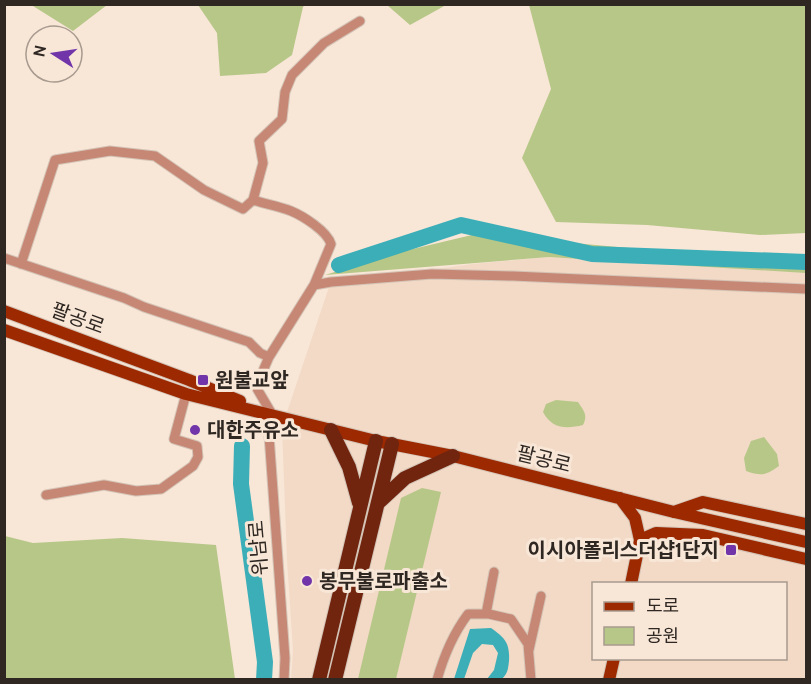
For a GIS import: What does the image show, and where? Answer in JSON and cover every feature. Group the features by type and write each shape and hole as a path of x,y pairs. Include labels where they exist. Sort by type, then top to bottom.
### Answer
{"highway":[{"path":"331,430 350,467 360,506"},
{"path":"319,680 376,441"},
{"path":"335,680 393,444"},
{"path":"377,505 405,478 453,456"}],"main road":[{"name":"팔공로","path":"4,311 189,380 272,414"},
{"name":"팔공로","path":"4,330 186,394 807,542"},
{"path":"620,498 635,518 640,540 631,582"},
{"path":"674,512 703,502 807,524"},
{"path":"674,512 703,535"},
{"path":"640,540 656,533 703,535 807,559"},
{"path":"609,680 614,660"}],"street":[{"path":"21,264 55,160 110,151 155,156 204,190 243,209 253,200 263,163 259,141 282,120 285,92 292,75 324,43 360,21"},
{"path":"253,200 290,211 309,221 329,237 331,244 314,285 269,357 256,387 272,414"},
{"path":"4,258 249,342 260,353 269,357"},
{"path":"314,285 432,274 807,289"},
{"path":"46,495 104,485 136,491 161,489 193,466 198,457 197,446 174,439 186,394"},
{"name":"위남로","path":"272,414 269,435 271,480 285,658 284,680"},
{"path":"486,614 494,572"},
{"path":"529,653 541,596"},
{"path":"437,680 445,653 468,614 486,614 511,619 528,644 531,680"}],"shaded area":[{"path":"549,257 806,269 806,679 291,679 293,651 282,427 330,284 472,264"}],"green space":[{"path":"32,4 107,5 82,24 62,24"},
{"path":"198,5 305,5 292,55 266,73 220,76 217,33"},
{"path":"387,5 446,5 410,25"},
{"path":"529,5 806,5 806,233 760,235 647,225 556,222 522,158 551,89"},
{"path":"476,234 749,259 806,257 806,273 549,257 325,275 392,254"},
{"path":"556,400 578,402 584,411 583,425 565,427 551,422 543,412 546,404"},
{"path":"764,437 777,454 779,466 763,474 746,471 744,458 751,441"},
{"path":"422,488 441,492 396,679 358,679 401,498"},
{"path":"5,536 33,543 122,538 216,545 235,679 5,679"}],"water":[{"path":"491,628 503,638 509,650 508,669 505,675 502,679 487,679 494,670 498,653 493,645 482,644 473,653 464,679 454,679 470,629"}],"waterway":[{"path":"339,265 461,225 592,254 806,262"},
{"path":"242,446 241,484 265,662 264,680"}],"place":[{"name":"원불교앞","path":"203,380"},
{"name":"대한주유소","path":"195,430"},
{"name":"이시아폴리스더샵1단지","path":"731,550"},
{"name":"봉무불로파출소","path":"307,581"}]}
